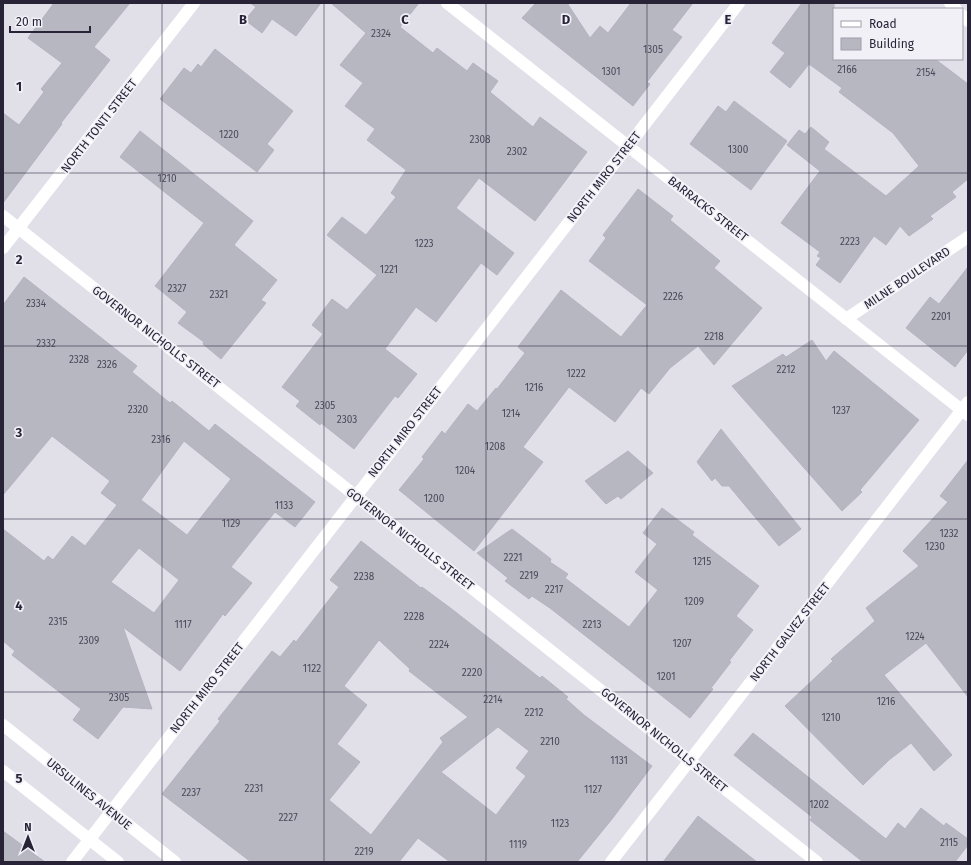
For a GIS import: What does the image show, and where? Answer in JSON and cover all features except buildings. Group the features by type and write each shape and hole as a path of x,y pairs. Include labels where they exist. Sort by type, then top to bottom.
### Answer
{"street":[{"name":"NORTH TONTI STREET","path":"3,248 194,3"},
{"name":"BARRACKS STREET","path":"447,3 846,319 966,409"},
{"name":"NORTH MIRO STREET","path":"72,862 739,3"},
{"name":"GOVERNOR NICHOLLS STREET","path":"3,216 818,862"},
{"name":"MILNE BOULEVARD","path":"846,319 968,237"},
{"name":"NORTH GALVEZ STREET","path":"611,862 966,409"},
{"name":"URSULINES AVENUE","path":"3,725 175,862"},
{"path":"3,771 118,862"}]}
